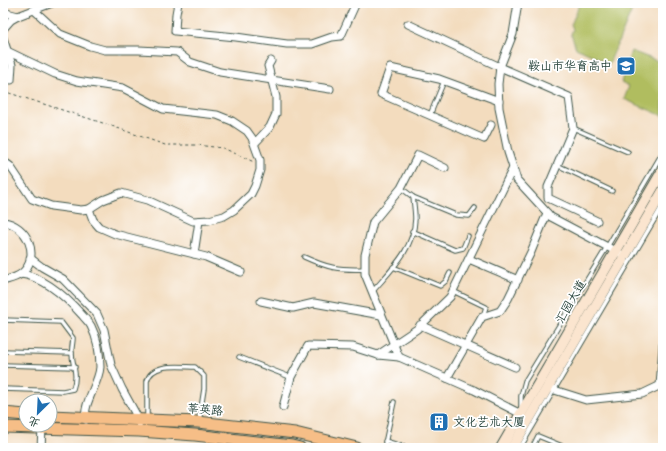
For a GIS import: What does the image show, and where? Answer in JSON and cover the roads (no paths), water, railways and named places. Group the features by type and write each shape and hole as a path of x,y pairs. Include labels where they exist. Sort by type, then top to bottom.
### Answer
{"main road":[{"name":"汇园大道","path":"501,448 663,170"},
{"name":"汇园大道","path":"512,448 551,389 616,251 663,191"},
{"path":"3,413 18,414"},
{"name":"莘英路","path":"58,416 142,424 195,435 300,448"},
{"name":"莘英路","path":"58,429 88,430 142,424 198,422 295,433 357,448"},
{"name":"莘英路","path":"3,427 18,427"}],"street":[{"path":"3,29 11,20 18,16 52,3"},
{"path":"178,3 175,32 236,37 287,44 312,44 332,37 341,36 356,3"},
{"path":"518,3 513,34 500,67 499,101 508,152 517,180 551,217 616,251"},
{"path":"34,10 47,24 60,34 90,46 105,50 177,52 190,62 220,72 330,89"},
{"path":"3,12 18,16"},
{"path":"408,24 500,67 570,97 572,128 548,187 548,198 597,221"},
{"path":"3,38 12,65 11,80"},
{"path":"3,161 10,166 32,199 51,206 81,210 89,209 103,200 122,192 147,200 193,221 209,220 224,216 251,194 260,170 260,160 255,143 247,131 227,119 217,115 163,109 123,88 77,81 55,74 7,50"},
{"path":"255,143 270,127 276,114 276,97 268,66 271,61"},
{"path":"491,125 484,139 381,94 390,68 444,81 499,101"},
{"path":"399,357 365,274 365,256 373,222 401,188 418,155 445,168"},
{"path":"378,354 420,325 450,297 513,168"},
{"path":"89,209 93,220 99,227 115,234 206,257 241,272"},
{"path":"447,378 465,345 474,334 482,317 500,311 508,299 531,252 547,213"},
{"path":"194,254 199,221"},
{"path":"3,222 14,225 22,230 28,238 31,248 28,264 21,274 12,279 3,281"},
{"path":"30,258 63,279 97,314 104,330 111,365 122,389 142,424"},
{"path":"469,259 518,280"},
{"path":"21,274 30,275 36,278 70,301 90,325 98,348 100,368 88,403 85,418 88,430"},
{"path":"261,301 293,308 314,304 381,315"},
{"path":"420,325 515,367"},
{"path":"551,389 586,400 642,394 661,385 663,345"},
{"path":"283,408 292,377 308,346 353,347 378,354 399,357 474,390 521,414"},
{"path":"40,448 42,433"}],"lane":[{"path":"430,115 444,81"},
{"path":"572,128 628,152"},
{"path":"616,251 663,152"},
{"path":"557,165 612,191"},
{"path":"401,188 413,197 456,215 469,216 475,208"},
{"path":"372,292 398,264 410,241 415,220 413,197"},
{"path":"520,448 551,389 663,205"},
{"path":"412,232 455,250 463,248 468,236"},
{"path":"304,257 324,266 344,270 365,269"},
{"path":"393,268 440,286 446,281 450,273"},
{"path":"453,291 486,307 482,317"},
{"path":"3,320 61,322 73,338 72,353 76,380 73,389 63,391 3,389"},
{"path":"3,350 72,353"},
{"path":"239,357 292,377"},
{"path":"3,365 75,367"},
{"path":"142,424 148,375 154,370 168,367 195,367 204,376 204,389 198,422"},
{"path":"384,448 394,402"},
{"path":"532,448 538,436 567,448"},
{"path":"385,441 408,448"}],"place":[{"name":"鞍山市华育高中","path":"626,66"},
{"name":"文化艺术大厦","path":"439,422"}]}
